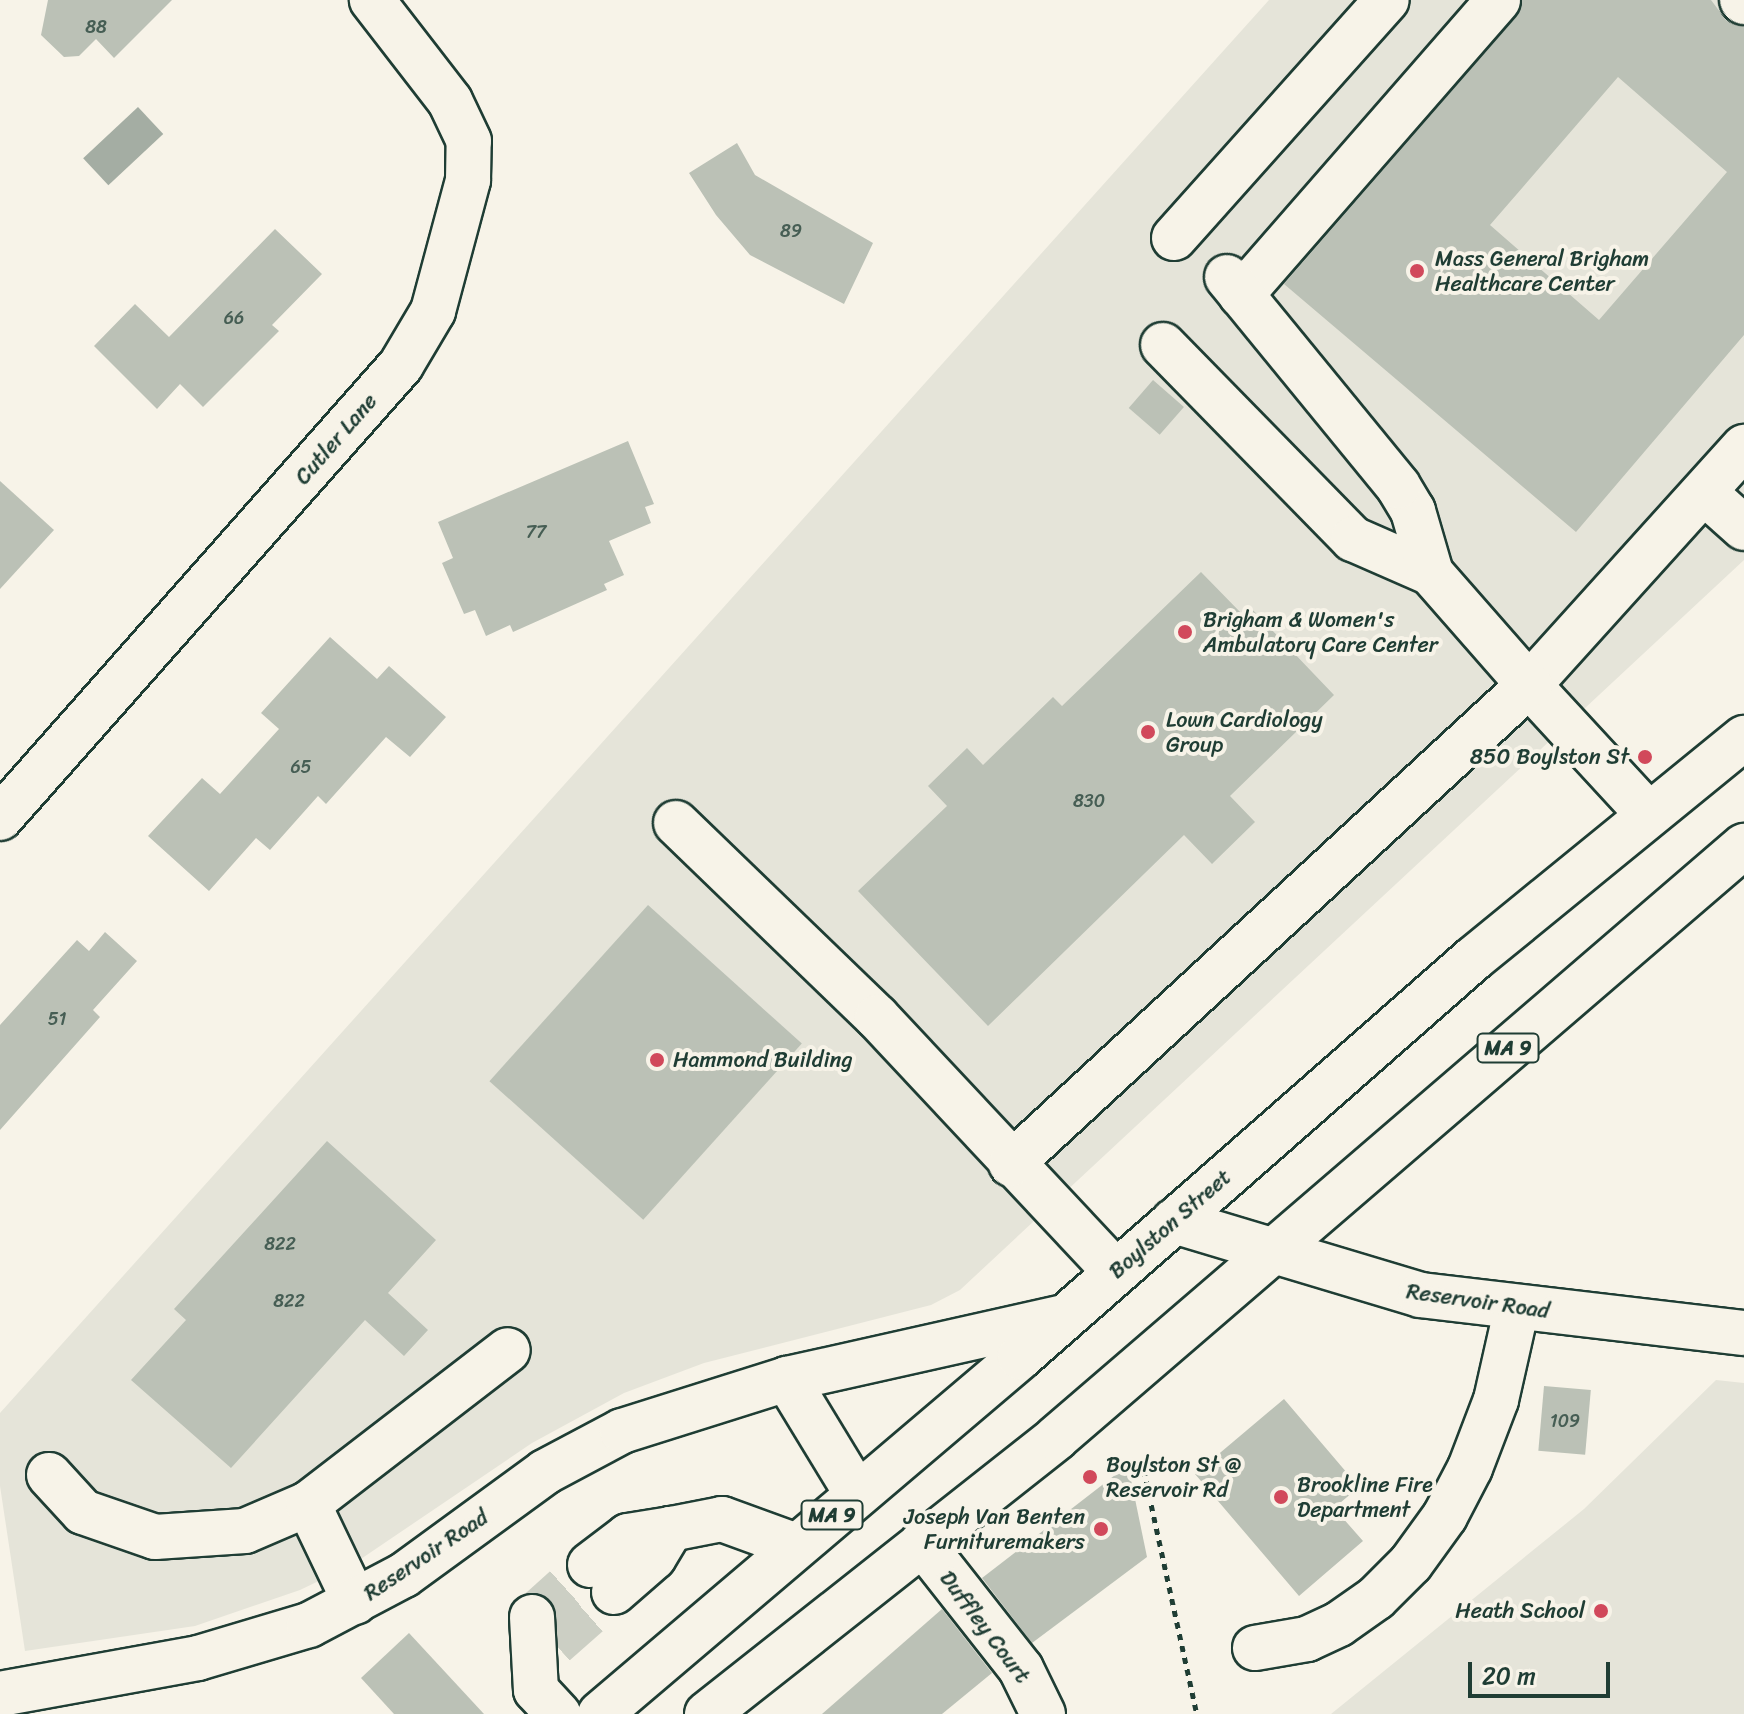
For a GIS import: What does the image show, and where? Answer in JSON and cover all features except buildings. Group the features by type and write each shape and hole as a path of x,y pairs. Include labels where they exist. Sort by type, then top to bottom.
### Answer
{"main road":[{"name":"Cutler Lane","path":"0,818 401,365 433,311 468,180 469,141 450,101 372,0"},
{"path":"1174,238 1387,0"},
{"path":"1498,0 1234,286 1398,486 1413,511 1431,573 1648,814"},
{"path":"1163,345 1353,539 1431,573"},
{"path":"1011,1164 1529,685 1741,456"},
{"path":"1706,494 1744,528"},
{"name":"Boylston Street","path":"600,1714 1648,814 1744,738"},
{"path":"676,823 877,1017 1011,1164 1116,1272"},
{"name":"MA 9","path":"707,1714 1056,1438 1744,846"},
{"name":"Reservoir Road","path":"1174,1221 1420,1295 1744,1333"},
{"path":"1255,1648 1307,1639 1339,1624 1376,1598 1411,1563 1445,1516 1470,1468 1496,1400 1517,1307"},
{"name":"Reservoir Road","path":"0,1694 255,1645 355,1602 404,1575 586,1448 662,1417 787,1379 1065,1317"},
{"path":"49,1475 83,1512 155,1537 245,1531 308,1504 508,1350"},
{"path":"787,1379 857,1494"},
{"path":"308,1504 355,1602"},
{"path":"602,1579 628,1536 722,1519 796,1546"},
{"name":"Duffley Court","path":"922,1543 1021,1669 1043,1714"},
{"path":"540,1641 536,1690 558,1714"}],"path":[{"path":"1141,1458 1197,1714"}],"shaded area":[{"name":"Brigham & Women's Ambulatory Care Center","path":"1269,0 1744,0 1744,560 960,1290 931,1305 704,1363 624,1393 532,1443 352,1565 300,1590 195,1626 25,1651 0,1486 0,1413"},
{"path":"138,107 163,134 108,185 83,158"},
{"name":"Heath School","path":"1716,1380 1744,1383 1744,1714 1331,1714 1584,1509"}],"tunnel":[{"path":"532,1617 590,1565"},
{"path":"555,1644 614,1592"}],"place":[{"name":"Mass General Brigham Healthcare Center","path":"1417,271"},
{"name":"Brigham & Women's Ambulatory Care Center","path":"1185,632"},
{"name":"Lown Cardiology Group","path":"1148,732"},
{"name":"850 Boylston St","path":"1645,757"},
{"name":"Hammond Building","path":"657,1060"},
{"name":"Boylston St @ Reservoir Rd","path":"1090,1477"},
{"name":"Brookline Fire Department","path":"1281,1497"},
{"name":"Joseph Van Benten Furnituremakers","path":"1101,1529"},
{"name":"Heath School","path":"1601,1611"}]}
